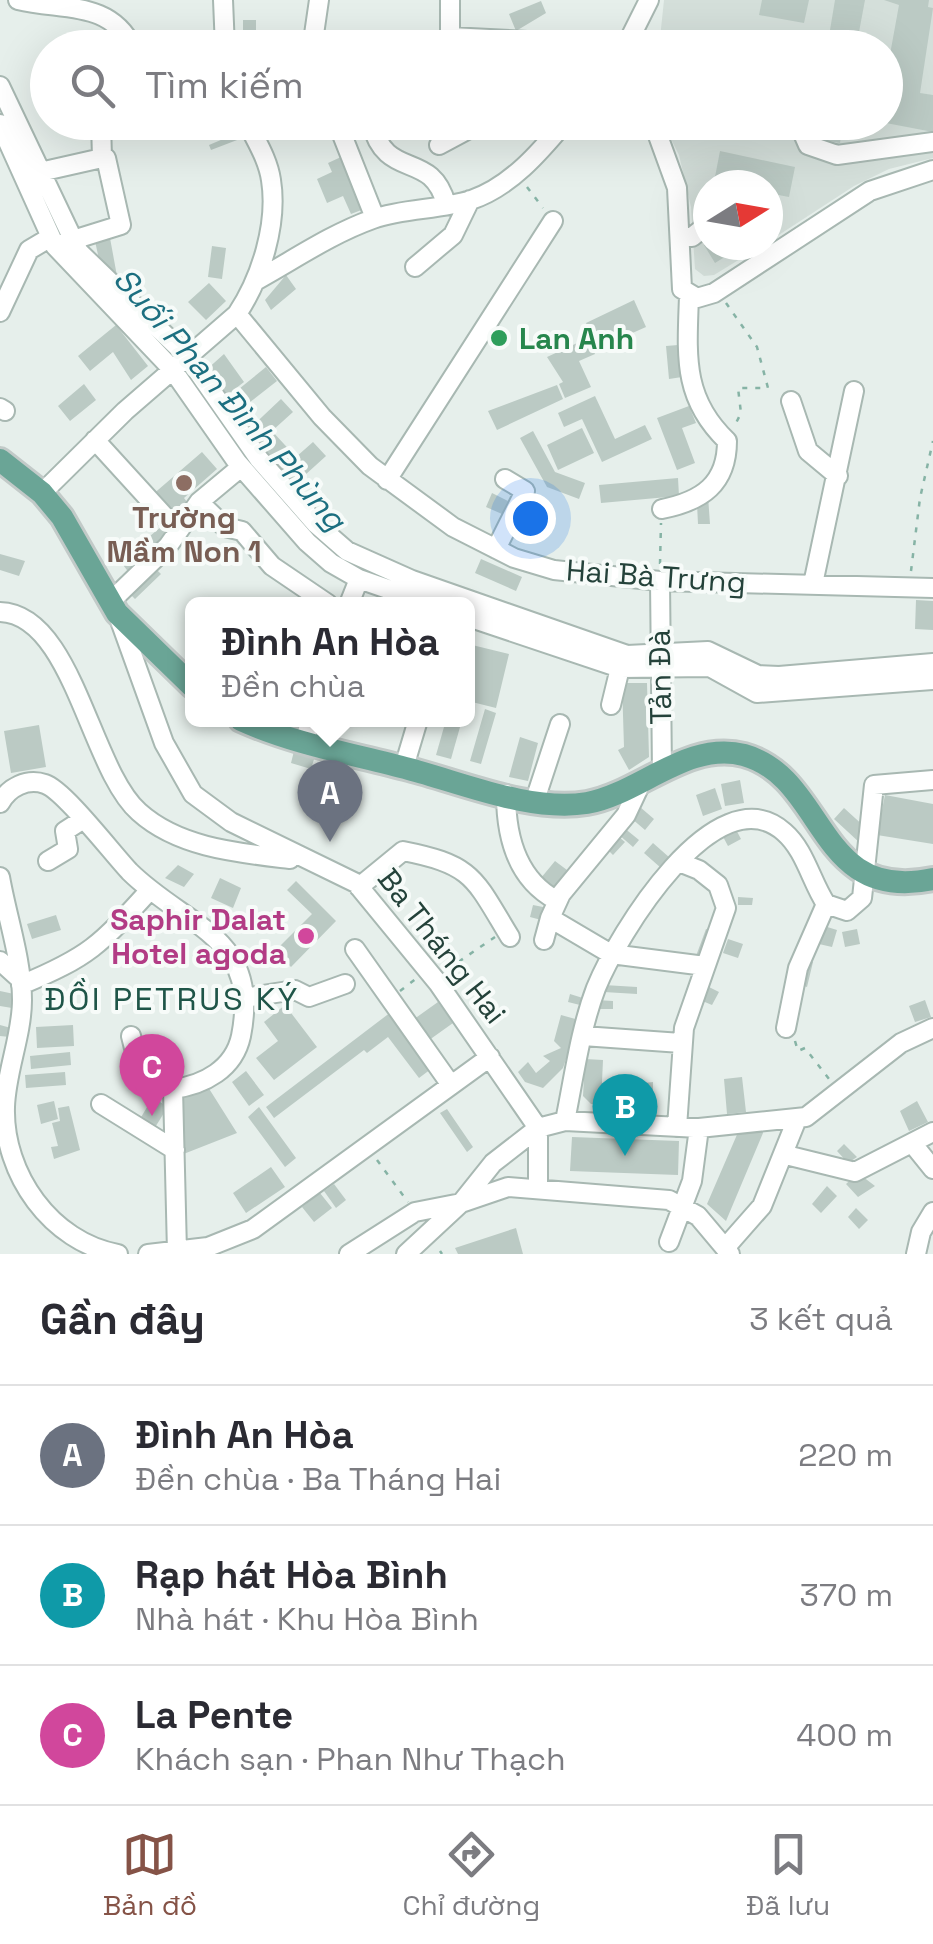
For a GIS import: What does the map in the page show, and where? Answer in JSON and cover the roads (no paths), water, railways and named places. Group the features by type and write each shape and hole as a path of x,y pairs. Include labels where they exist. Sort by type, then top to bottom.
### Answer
{"main road":[{"name":"Ba Tháng Hai","path":"0,460 42,492 62,518 114,608"},
{"path":"114,608 185,679"},
{"path":"262,727 304,742 535,800 587,802 697,757 722,753 759,761 788,786 824,836 863,874 905,883 933,879"}],"street":[{"path":"18,0 100,6 123,30"},
{"path":"223,0 224,30"},
{"path":"315,30 319,0"},
{"path":"450,0 450,30"},
{"path":"633,30 644,3"},
{"path":"0,86 40,172 60,242 187,356 259,458 316,524 347,551 460,597"},
{"path":"0,124 60,242 172,369 241,467 331,564 359,579 411,597"},
{"path":"102,140 102,158"},
{"path":"42,492 172,369 237,314 257,280 272,183 254,140"},
{"path":"344,140 375,218"},
{"path":"377,140 390,158 421,168 435,179 446,204"},
{"path":"439,144 447,140"},
{"path":"257,280 324,240 375,218 470,200 517,173 549,140"},
{"path":"660,140 677,188 679,274 689,296 689,355 696,400 704,419 727,442 727,464 719,482 702,496 662,509"},
{"path":"806,140 808,145 838,155 933,142"},
{"path":"0,312 28,250 121,225 106,158 40,172"},
{"path":"689,296 704,297 717,291 870,191 933,170"},
{"path":"415,267 453,235 470,200"},
{"path":"387,480 553,221"},
{"path":"680,237 693,236"},
{"name":"Hai Bà Trưng","path":"237,314 322,417 387,480 452,527 496,550 554,570 660,581 933,588"},
{"path":"813,584 854,391"},
{"path":"791,401 808,451 838,476"},
{"path":"96,440 178,531"},
{"path":"114,608 199,502 241,467"},
{"path":"496,550 525,491 505,479"},
{"path":"199,502 225,527 242,531 272,566 318,597"},
{"path":"352,597 359,579"},
{"name":"Tản Đà","path":"651,778 660,581"},
{"path":"475,602 627,655 710,668 739,686 771,694 864,682 933,680"},
{"name":"Ba Tháng Hai","path":"114,608 164,743 193,794 219,816 344,874 360,887 431,974 538,1128"},
{"path":"0,612 27,620 47,639 118,786 137,810 158,826 193,842 311,861"},
{"path":"475,619 620,668 708,651 758,676 933,663"},
{"path":"611,705 620,668"},
{"path":"535,800 560,724"},
{"path":"304,742 309,727"},
{"path":"404,767 416,727"},
{"path":"544,940 556,904 610,838 651,778"},
{"path":"565,1122 582,1036 611,954 679,862 708,833 742,818 768,822 784,832 799,850 826,904 838,911 856,907 862,898 874,785 933,780"},
{"path":"1,798 21,784 43,783 54,788 149,891 223,942 236,960 244,998 238,1047 222,1069 207,1080 174,1089"},
{"path":"506,794 506,822 526,879 611,954 704,966"},
{"path":"48,860 68,849 66,832 82,820"},
{"path":"360,887 402,851 433,857 461,866 475,880 508,933"},
{"path":"677,1127 681,1043 704,966 724,922 724,898 710,878 679,862"},
{"path":"0,878 20,982 20,1020 2,1108 8,1145 30,1194 80,1250 118,1254"},
{"path":"20,982 78,962 102,943 149,891"},
{"path":"786,1028 798,968 826,904"},
{"path":"355,949 450,1086"},
{"path":"0,962 20,982"},
{"path":"244,998 295,990 309,997 344,984"},
{"path":"406,1254 461,1203 493,1163 538,1128 565,1122 699,1128 797,1119 818,1112 900,1043 933,1028"},
{"path":"131,1036 138,1064 174,1089"},
{"path":"582,1036 681,1043"},
{"path":"148,1254 208,1247 253,1228 490,1057"},
{"path":"174,1089 177,1252"},
{"path":"101,1104 175,1150"},
{"path":"349,1254 416,1212 461,1203 492,1190 538,1188 644,1196 685,1205 728,1251 762,1206 797,1119"},
{"path":"538,1128 538,1188"},
{"path":"669,1242 685,1205 699,1128"},
{"path":"786,1154 855,1172 933,1132"},
{"path":"912,1142 933,1169"},
{"path":"916,1254 921,1232 933,1212"}],"waterway":[{"name":"Suối Phan Đình Phùng","path":"152,335 173,357"},
{"name":"Suối Phan Đình Phùng","path":"182,368 220,422"}],"place":[{"name":"Lan Anh","path":"499,338"},
{"name":"Trường Mầm Non 1","path":"184,483"},
{"name":"Đình An Hòa","path":"330,842"},
{"name":"Saphir Dalat Hotel agoda","path":"306,936"},
{"name":"La Pente","path":"152,1116"},
{"name":"Rạp hát Hòa Bình","path":"625,1156"}],"district":[{"name":"ĐỒI PETRUS KÝ","path":"172,999"}]}
